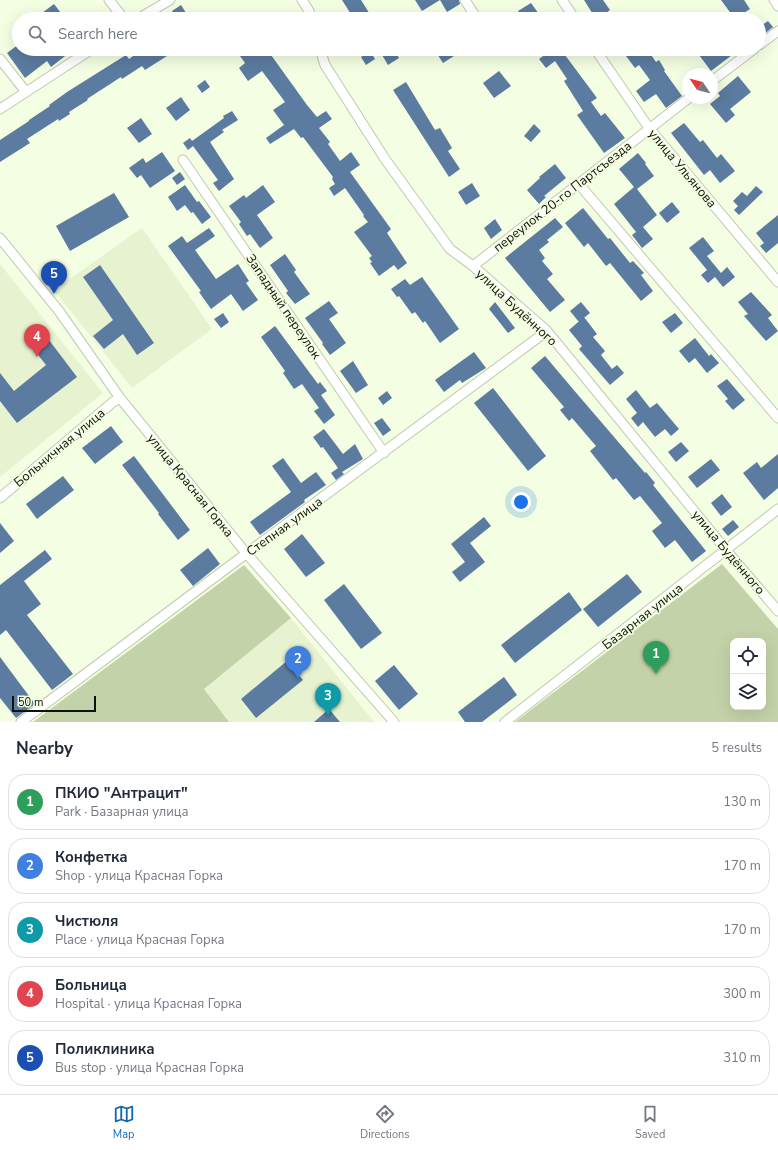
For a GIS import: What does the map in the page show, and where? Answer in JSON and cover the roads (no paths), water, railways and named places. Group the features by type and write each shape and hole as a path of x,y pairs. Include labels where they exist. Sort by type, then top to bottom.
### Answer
{"street":[{"path":"109,0 118,12"},
{"path":"150,12 170,0"},
{"path":"302,0 309,12"},
{"path":"465,0 473,12"},
{"path":"562,0 570,12"},
{"path":"774,0 778,6"},
{"path":"766,40 778,31"},
{"path":"0,109 81,56"},
{"name":"улица Будённого","path":"322,56 325,65 385,159 450,249 472,266 547,332 726,550 778,610"},
{"name":"улица Ульянова","path":"600,56 649,128 778,282"},
{"path":"718,76 745,56"},
{"path":"0,59 26,92"},
{"name":"переулок 20-го Партсъезда","path":"472,266 682,103"},
{"name":"Западный переулок","path":"183,160 384,453"},
{"path":"578,183 778,418"},
{"name":"улица Красная Горка","path":"0,238 59,311 120,398 246,554 394,722"},
{"name":"Степная улица","path":"21,722 547,332"},
{"name":"Больничная улица","path":"0,498 112,402 120,398"},
{"name":"Базарная улица","path":"505,722 778,509"}],"place":[{"name":"Поликлиника","path":"54,294"},
{"name":"Больница","path":"37,357"},
{"name":"ПКИО \"Антрацит\"","path":"656,674"},
{"name":"Конфетка","path":"298,679"},
{"name":"Чистюля","path":"328,716"}]}
